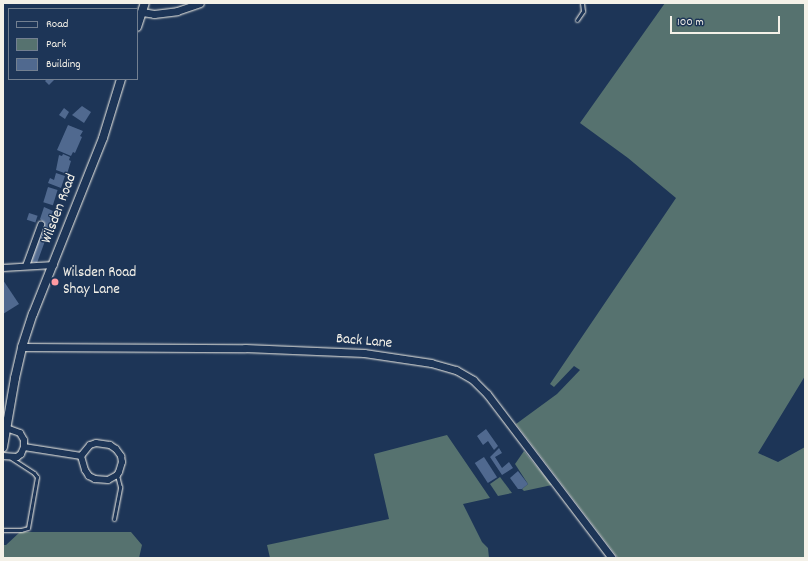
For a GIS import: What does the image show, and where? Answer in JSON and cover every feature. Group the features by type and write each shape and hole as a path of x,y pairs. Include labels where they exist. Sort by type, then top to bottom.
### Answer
{"main road":[{"path":"138,24 145,3"},
{"name":"Wilsden Road","path":"3,447 22,348 33,314 54,265 103,138 121,80"}],"street":[{"path":"142,12 154,14 177,10 200,3"},
{"path":"26,266 41,224"},
{"path":"3,268 54,265"},
{"name":"Back Lane","path":"22,348 245,348 364,353 431,363 456,370 473,380 487,394 612,558"},
{"path":"3,456 11,458 17,457 21,454 24,447 24,440 20,433 6,428"},
{"path":"96,443 110,445 116,448 121,456 122,462 117,475 108,480 96,479 89,476 85,470 81,456 90,445 96,443"},
{"path":"24,447 81,456"}],"lane":[{"path":"577,20 583,11 582,3"},
{"path":"3,530 20,530 28,528 37,477 34,473 11,458"},
{"path":"114,519 120,487 117,475"}],"green space":[{"path":"665,3 805,3 805,376 758,453 778,462 805,447 805,558 618,558 516,424 557,394 580,370 574,366 554,387 550,384 676,198 628,158 580,123"},
{"path":"447,435 490,498 463,504 482,542 488,548 489,558 270,558 267,545 389,519 374,454"},
{"path":"524,451 552,485 524,491 522,489 528,484 515,464"},
{"path":"500,477 512,493 498,496 490,484"},
{"path":"20,532 131,532 142,545 139,558 3,558 3,545 6,545"}],"building":[{"path":"46,80 54,80 49,85 45,81"},
{"path":"82,106 91,112 84,123 72,115"},
{"path":"64,108 69,112 65,119 59,115"},
{"path":"68,125 83,131 75,153 73,152 71,156 57,150"},
{"path":"63,154 70,157 69,160 71,161 67,174 56,170 59,155 62,156"},
{"path":"56,173 65,176 61,188 48,183 50,178 54,180"},
{"path":"48,187 58,190 53,205 43,202"},
{"path":"44,207 53,211 50,218 53,219 37,263 30,261 44,223 40,219"},
{"path":"29,213 38,216 35,222 27,220"},
{"path":"3,280 19,304 3,314"},
{"path":"486,429 498,446 494,450 488,441 483,445 477,436"},
{"path":"499,448 502,453 495,457 502,468 509,462 513,468 502,475 490,457"},
{"path":"484,457 497,477 488,483 475,463"},
{"path":"518,471 528,484 522,489 518,489 510,478"}],"place":[{"name":"Wilsden Road Shay Lane","path":"55,282"}]}
